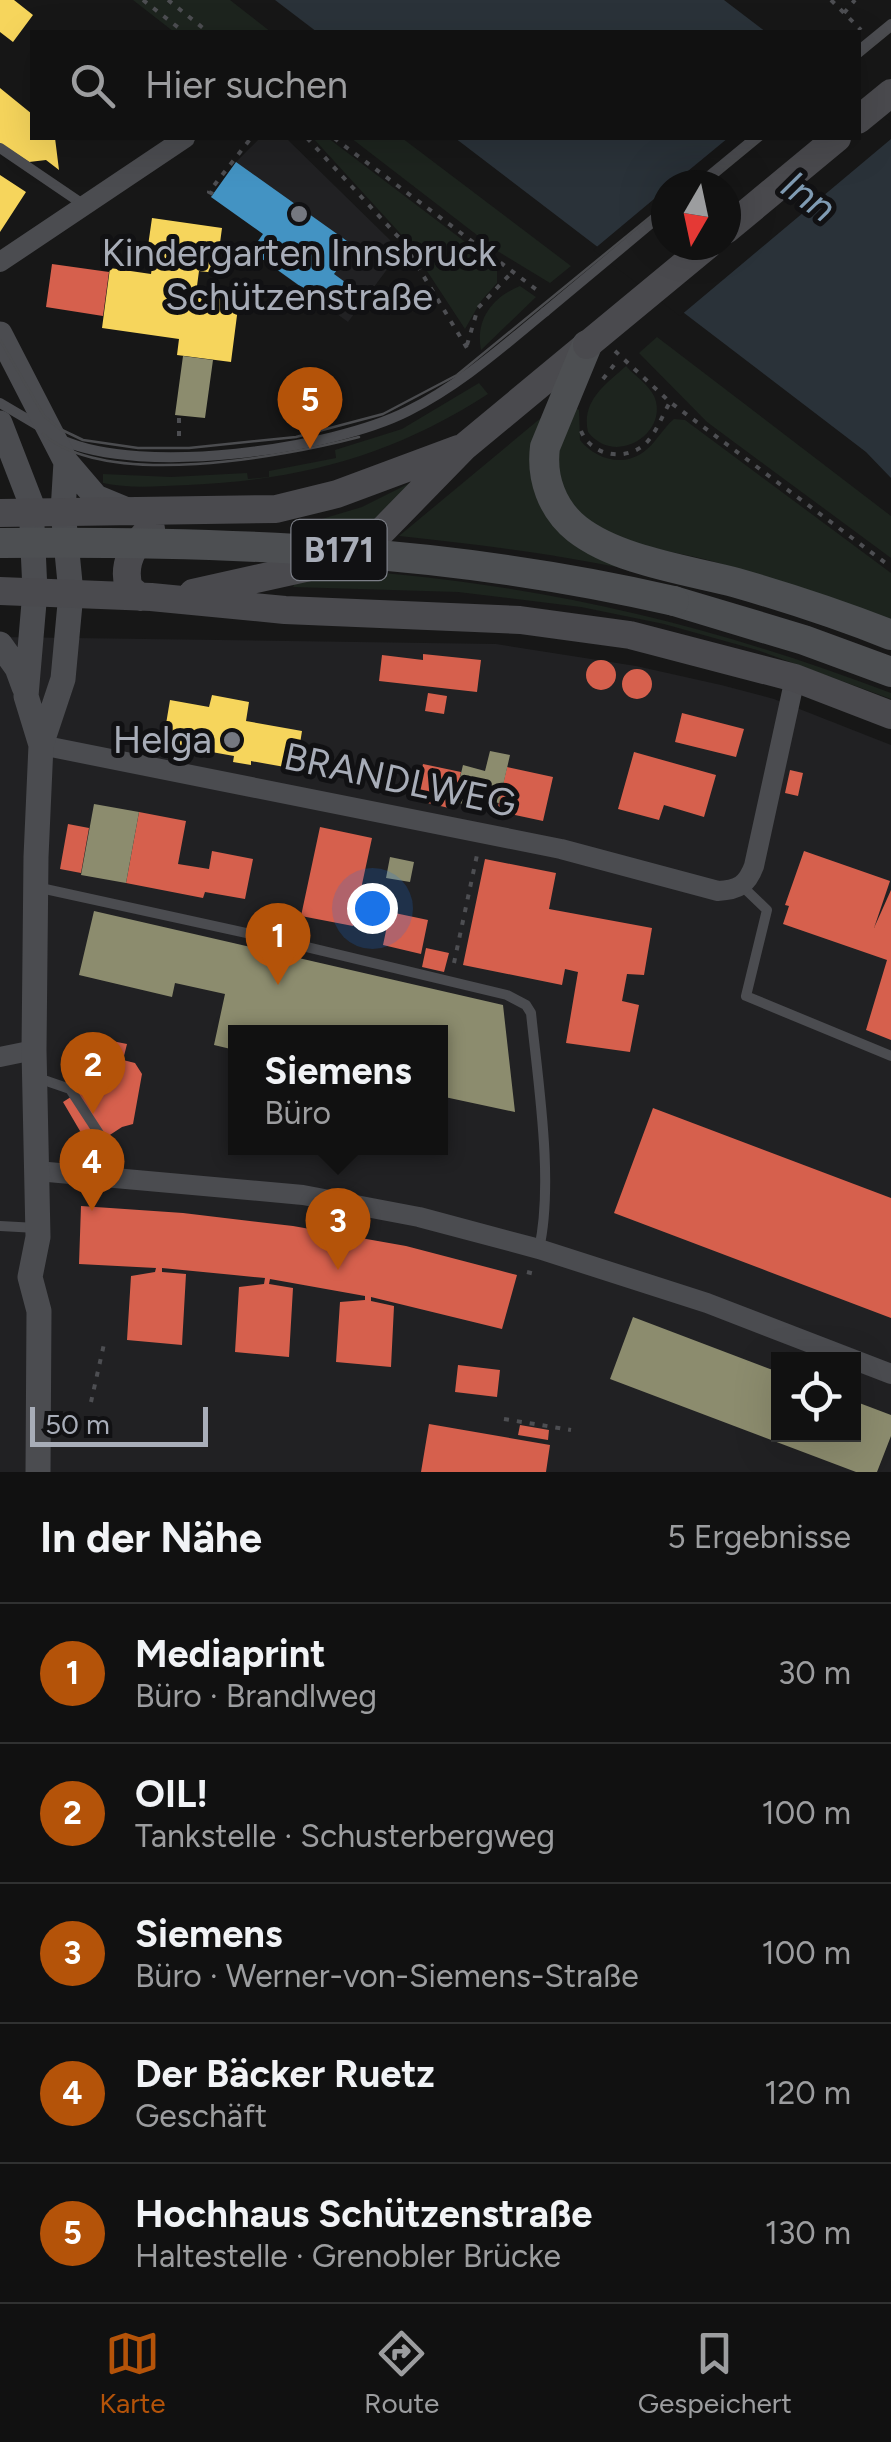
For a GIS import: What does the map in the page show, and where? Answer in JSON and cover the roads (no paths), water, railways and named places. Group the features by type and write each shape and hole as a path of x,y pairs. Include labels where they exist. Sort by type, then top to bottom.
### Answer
{"main road":[{"path":"861,118 891,93"},
{"path":"741,218 835,140"},
{"path":"193,512 156,525 132,551 127,582 133,593 146,597 199,592 332,562 381,532 464,447 690,260"},
{"path":"587,345 554,418 543,461 548,489 567,520 611,548 790,599 891,635"},
{"path":"0,513 124,509 260,511 303,503 464,447"},
{"name":"B171","path":"0,543 286,546 400,554 523,570 699,608 891,672"},
{"name":"B171","path":"0,591 146,597 286,610 520,620 630,635 794,678 891,715"}],"street":[{"path":"0,262 182,140"},
{"path":"0,334 66,462 96,497 124,509"},
{"path":"0,423 26,483 32,512 35,592 26,696"},
{"path":"38,1472 39,1310 30,1277 38,1232 35,886 41,745 63,679 71,593 63,511 66,462"},
{"path":"0,644 17,668 41,745"},
{"path":"742,886 754,866 794,678"},
{"name":"BRANDLWEG","path":"41,745 560,849 718,891 742,886"},
{"path":"0,1056 34,1050"},
{"path":"37,1171 302,1196 419,1217 539,1249 707,1303 891,1374"}],"lane":[{"path":"861,49 891,24"},
{"path":"716,170 753,140"},
{"path":"0,148 84,206"},
{"path":"0,403 55,437 100,452 172,456 240,452 338,436 399,415 448,389 651,224"},
{"path":"35,886 506,995 526,1005 531,1013 545,1188 539,1249"},
{"path":"742,886 767,910 746,996 891,1056"},
{"path":"35,1077 70,1089 111,1152 120,1177"},
{"path":"0,1226 38,1232"}],"water":[{"path":"275,0 724,0 763,30 314,30"},
{"name":"Inn","path":"891,129 891,478 866,452 458,140 861,140"}],"tram line":[{"path":"861,56 891,31"},
{"path":"724,170 761,140"},
{"path":"0,340 44,416 83,440 138,448 189,448 296,437 383,414 457,375 651,216"},
{"path":"43,434 72,451 109,461 151,465 242,460 359,437"}],"place":[{"name":"Kindergarten Innsbruck Schützenstraße","path":"299,214"},
{"name":"Hochhaus Schützenstraße","path":"310,449"},
{"name":"Helga","path":"232,740"},
{"name":"Mediaprint","path":"278,985"},
{"name":"OIL!","path":"93,1114"},
{"name":"Der Bäcker Ruetz","path":"92,1211"},
{"name":"Siemens","path":"338,1270"}]}
